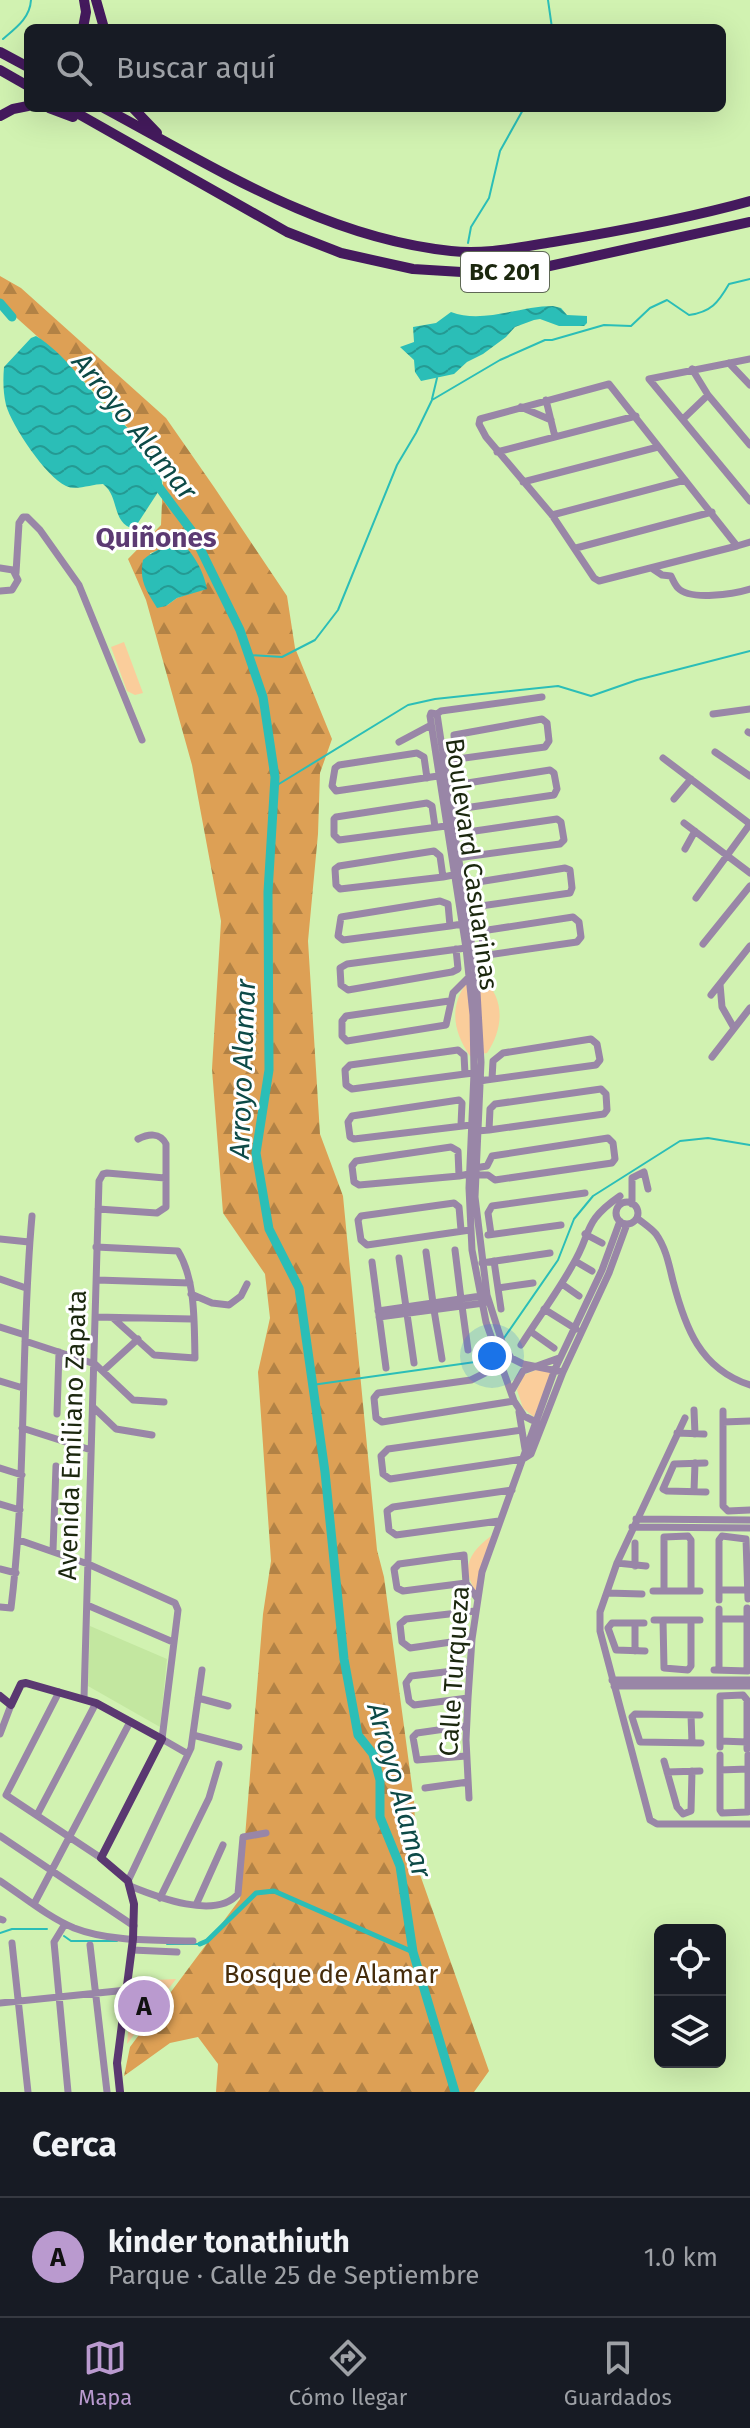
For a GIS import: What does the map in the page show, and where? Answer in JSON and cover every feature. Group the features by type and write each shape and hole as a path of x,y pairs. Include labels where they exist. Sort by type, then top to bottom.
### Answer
{"highway":[{"path":"83,24 84,0"},
{"path":"96,0 103,24"},
{"path":"2,53 24,57"},
{"path":"2,53 24,65"},
{"path":"0,70 24,84"},
{"path":"0,116 24,107"},
{"path":"59,112 125,139"},
{"name":"BC 201","path":"75,112 287,232 341,253 413,269 478,273 545,267 750,222"},
{"path":"111,112 163,140"},
{"path":"137,112 163,140"},
{"name":"BC 201","path":"163,140 325,221 385,239 454,252 487,252 578,238 750,201"}],"main road":[{"path":"0,1696 11,1705 23,1683 84,1698 162,1739 101,1858 129,1884 134,1904 132,1950 117,2063 120,2092"}],"street":[{"path":"750,359 649,379 750,501"},
{"path":"729,363 750,385"},
{"path":"692,369 708,395 750,445"},
{"path":"737,546 609,384 480,419 479,424 497,452 552,515 599,581 653,569 737,546 750,542"},
{"path":"683,419 708,395"},
{"path":"546,400 555,437"},
{"path":"521,407 551,420"},
{"path":"497,452 636,416"},
{"path":"523,482 658,447"},
{"path":"552,515 685,480"},
{"path":"576,548 712,512"},
{"path":"0,591 9,592 18,580 19,523 27,517 72,573 142,740"},
{"path":"16,573 3,568 18,554"},
{"path":"653,569 671,576 678,588 689,594 720,594 750,589"},
{"path":"437,714 542,697"},
{"path":"713,714 750,709"},
{"name":"Boulevard Casuarinas","path":"474,1128 480,1081 473,974 453,875 455,859 451,810 437,714 431,714 446,826 455,859 467,908 474,957 473,974 473,1172 485,1299"},
{"path":"443,761 545,747 549,741 547,723 542,719 454,735 456,759"},
{"path":"399,742 431,725"},
{"path":"715,752 750,776"},
{"path":"427,778 424,757 417,753 339,765 334,771 332,786 336,791 427,778 438,776"},
{"path":"663,758 750,824 725,854 696,898"},
{"path":"451,810 460,809 554,795 557,789 554,773 550,770 461,784 458,788 460,809"},
{"path":"674,799 691,779"},
{"path":"435,827 432,806 427,803 334,819 334,835 339,840 446,826"},
{"path":"455,859 560,844 564,840 561,822 557,819 468,832 470,856"},
{"path":"684,823 750,873"},
{"path":"685,849 695,831"},
{"path":"443,877 440,856 434,851 335,869 336,885 340,889 443,877 453,875"},
{"path":"467,908 570,893 570,870 565,868 478,882 474,888 477,906"},
{"path":"703,944 750,886"},
{"path":"450,926 448,904 440,901 341,917 338,936 343,940 450,926 462,924"},
{"path":"474,957 577,942 581,937 579,922 573,917 488,930 482,937 485,955"},
{"path":"711,995 750,946"},
{"path":"456,949 458,966 455,971 348,990 341,985 340,968 347,964 456,949 466,948"},
{"path":"449,1001 346,1016 342,1021 342,1036 347,1041 443,1027 448,1023 449,1001 460,984 473,974"},
{"path":"720,984 722,1007 734,1028"},
{"path":"712,1057 750,1008"},
{"path":"480,1081 596,1065 600,1060 597,1044 591,1039 503,1053 493,1061 492,1079"},
{"path":"465,1074 464,1055 458,1050 350,1065 345,1070 346,1085 352,1089 474,1073"},
{"path":"461,1125 462,1103 459,1100 352,1116 348,1122 350,1137 354,1139 461,1125 489,1130 604,1114 607,1110 606,1094 601,1089 495,1104 490,1109 489,1130"},
{"path":"98,1209 157,1213 166,1207 164,1140 151,1135 138,1139"},
{"path":"459,1176 458,1151 451,1147 356,1161 352,1166 354,1182 359,1185 459,1176 487,1166 492,1156 608,1138 613,1143 615,1159 612,1163 495,1180 473,1172"},
{"name":"Boulevard Casuarinas","path":"473,1172 465,1230 501,1365 519,1412 524,1455"},
{"path":"637,1218 637,1210 632,1204 631,1178 644,1172 648,1189"},
{"name":"Avenida Emiliano Zapata","path":"84,1698 99,1181 103,1174 165,1178"},
{"path":"491,1234 488,1213 492,1206 585,1193"},
{"path":"521,1345 562,1284 585,1234 600,1211 620,1196"},
{"path":"454,1203 459,1207 465,1230 367,1245 361,1240 358,1220 361,1216 454,1203"},
{"path":"632,1204 619,1207 617,1215 624,1222 637,1218"},
{"path":"0,1607 10,1609 19,1540 26,1288 32,1216"},
{"path":"637,1218 652,1230 663,1248 688,1331 697,1347 717,1368 750,1385"},
{"name":"Calle Turqueza","path":"559,1371 561,1357 624,1222"},
{"name":"Calle Turqueza","path":"469,1798 466,1726 472,1639 482,1572 524,1455 559,1371 609,1273 624,1222"},
{"path":"478,1236 561,1225"},
{"path":"585,1234 602,1243"},
{"path":"0,1239 29,1242"},
{"path":"96,1247 178,1251 186,1264 190,1283 195,1358 154,1355 114,1319"},
{"path":"455,1250 468,1350"},
{"path":"426,1252 442,1359"},
{"path":"482,1263 550,1253"},
{"path":"399,1258 414,1363"},
{"path":"494,1261 501,1309"},
{"path":"575,1261 592,1271"},
{"path":"372,1262 386,1368"},
{"path":"0,1279 26,1288"},
{"path":"97,1280 190,1283"},
{"path":"498,1288 533,1283"},
{"path":"191,1294 221,1305 236,1302 247,1284"},
{"path":"562,1284 579,1296"},
{"path":"379,1314 485,1299"},
{"path":"544,1309 576,1329"},
{"path":"95,1317 192,1319"},
{"name":"Boulevard Casuarinas","path":"490,1321 509,1355 518,1362 533,1366"},
{"path":"0,1327 95,1364 133,1400 164,1402"},
{"path":"530,1331 554,1348"},
{"path":"103,1371 138,1339"},
{"path":"57,1414 59,1352"},
{"path":"501,1365 471,1380 378,1393 374,1398 376,1418 382,1422 512,1397 517,1377 533,1366 561,1357"},
{"path":"533,1366 559,1371"},
{"path":"0,1381 23,1388"},
{"path":"93,1407 116,1429 152,1435"},
{"path":"694,1410 695,1434"},
{"path":"723,1411 723,1506 735,1527 747,1542 748,1590 748,1671 734,1683 719,1699 720,1810 723,1813 748,1812 747,1700 734,1683 717,1670 719,1540 735,1527 750,1520"},
{"path":"519,1412 539,1423"},
{"path":"685,1418 634,1523 599,1619 606,1639 613,1683 630,1729 650,1820 657,1824 750,1824"},
{"path":"723,1422 750,1421"},
{"path":"22,1428 91,1450"},
{"path":"522,1430 388,1449 381,1456 383,1474 390,1479 524,1455"},
{"path":"677,1433 704,1434"},
{"path":"694,1491 695,1463"},
{"path":"705,1463 674,1464 664,1490 706,1492"},
{"path":"53,1551 56,1466"},
{"path":"0,1468 22,1475"},
{"path":"658,1471 667,1476"},
{"path":"499,1521 396,1535 389,1530 387,1511 393,1507 512,1490"},
{"path":"0,1504 20,1510"},
{"path":"634,1523 678,1531 735,1527 750,1510"},
{"path":"634,1523 750,1528"},
{"path":"664,1591 663,1540 678,1531 691,1540 691,1591"},
{"path":"19,1540 88,1564 177,1605 162,1739 188,1754"},
{"path":"635,1543 635,1566"},
{"path":"466,1583 403,1591 397,1588 394,1569 399,1564 461,1554 465,1557 466,1583 477,1598"},
{"path":"617,1563 646,1566"},
{"path":"0,1569 16,1573"},
{"path":"719,1590 748,1590"},
{"path":"653,1591 700,1591"},
{"path":"607,1593 642,1594"},
{"path":"87,1605 173,1642"},
{"path":"472,1639 410,1648 402,1642 400,1624 406,1619 475,1611"},
{"path":"719,1619 747,1619"},
{"path":"677,1675 663,1665 659,1620 700,1620"},
{"path":"677,1675 691,1666 691,1620"},
{"path":"606,1639 610,1623 640,1623 635,1651"},
{"path":"606,1639 616,1650 645,1651"},
{"path":"468,1698 414,1705 409,1701 406,1683 411,1676 470,1669"},
{"path":"202,1670 188,1754 129,1884 160,1898 214,1906 238,1894 244,1836 266,1833"},
{"path":"613,1683 677,1675 750,1686"},
{"path":"613,1683 734,1683 750,1680"},
{"path":"59,1692 6,1795 101,1858"},
{"path":"198,1698 228,1706"},
{"path":"37,1815 96,1703"},
{"path":"0,1734 11,1705"},
{"path":"635,1714 696,1715 696,1743 640,1742 630,1729 635,1714"},
{"path":"34,1904 130,1722"},
{"path":"466,1726 417,1733 413,1737 417,1760 466,1756"},
{"path":"193,1735 239,1747"},
{"path":"720,1748 747,1749"},
{"path":"664,1761 677,1807 683,1814 683,1824"},
{"path":"160,1898 211,1794 219,1764"},
{"path":"720,1770 748,1769"},
{"path":"667,1772 696,1771 691,1811 683,1814"},
{"path":"425,1788 468,1782"},
{"path":"732,1813 732,1824"},
{"path":"0,1836 134,1926"},
{"path":"196,1905 223,1845"},
{"path":"0,1881 79,1930 133,1939 193,1941"},
{"path":"65,1924 54,1942 68,2092"},
{"path":"12,1943 28,2092"},
{"path":"90,1945 107,2092"},
{"path":"132,1950 177,1952"},
{"path":"0,2003 127,1990"}],"shaded area":[{"path":"124,642 143,693 135,695 127,691 111,647"},
{"path":"483,979 496,996 499,1025 487,1053 470,1056 457,1028 457,1001 467,982"},
{"path":"536,1370 552,1371 534,1417 523,1408 517,1390 524,1375"},
{"path":"491,1536 477,1593 469,1576 469,1562"},
{"path":"90,1626 167,1659 160,1727 88,1686"},
{"path":"176,1979 127,2044 133,1981"}],"green space":[{"name":"Bosque de Alamar","path":"0,276 21,288 166,418 287,596 295,648 332,739 320,773 308,941 320,1134 343,1196 377,1550 384,1577 414,1801 417,1866 489,2071 474,2092 216,2092 218,2064 198,2037 170,2043 124,2076 130,2047 240,1899 263,1614 271,1561 258,1372 270,1318 265,1274 223,1213 212,1069 221,921 192,765 146,600 128,559 161,525 163,480 142,443 67,363 0,303","holes":["165,549 190,593 166,606 150,553"]}],"water":[{"path":"553,306 561,308 567,315 587,316 587,323 584,326 559,326 540,319 515,327 506,337 454,374 421,381 415,372 414,360 400,347 414,342 413,327 436,323 451,312 476,316"},
{"path":"36,336 65,360 142,442 157,464 162,486 134,529 122,521 112,496 103,484 74,488 58,481 31,450 9,414 5,400 4,367"},
{"path":"174,538 196,560 207,589 157,608 143,580 143,560"}],"waterway":[{"path":"3,39 25,17 31,0"},
{"path":"548,0 551,24"},
{"path":"468,243 471,227 489,198 500,151 522,112"},
{"path":"248,655 282,657 315,640 338,610 397,465 432,400 500,360 545,340 604,325 631,326 650,308 667,300 689,315 697,314 713,306 729,284 750,279"},
{"name":"Arroyo Alamar","path":"0,303 12,317"},
{"path":"432,399 437,378"},
{"name":"Arroyo Alamar","path":"155,482 191,530 240,630 263,697 275,777 268,892 269,1070 256,1153 269,1229 299,1288 325,1472 344,1659 358,1735 373,1754 380,1780 380,1817 400,1866 413,1952 455,2092"},
{"path":"274,787 408,705 435,699 558,686 591,696 637,680 750,651"},
{"path":"504,1338 558,1260 574,1219 593,1196 680,1141 708,1138 750,1145"},
{"path":"312,1385 475,1362 493,1347"},
{"path":"200,1944 207,1941 256,1893 274,1891 413,1952"},
{"path":"0,1933 12,1929 47,1929"},
{"path":"64,1936 71,1941 117,1941"},
{"path":"167,1944 200,1944"}],"place":[{"name":"kinder tonathiuth","path":"144,2006"}],"district":[{"name":"Quiñones","path":"156,537"}]}
